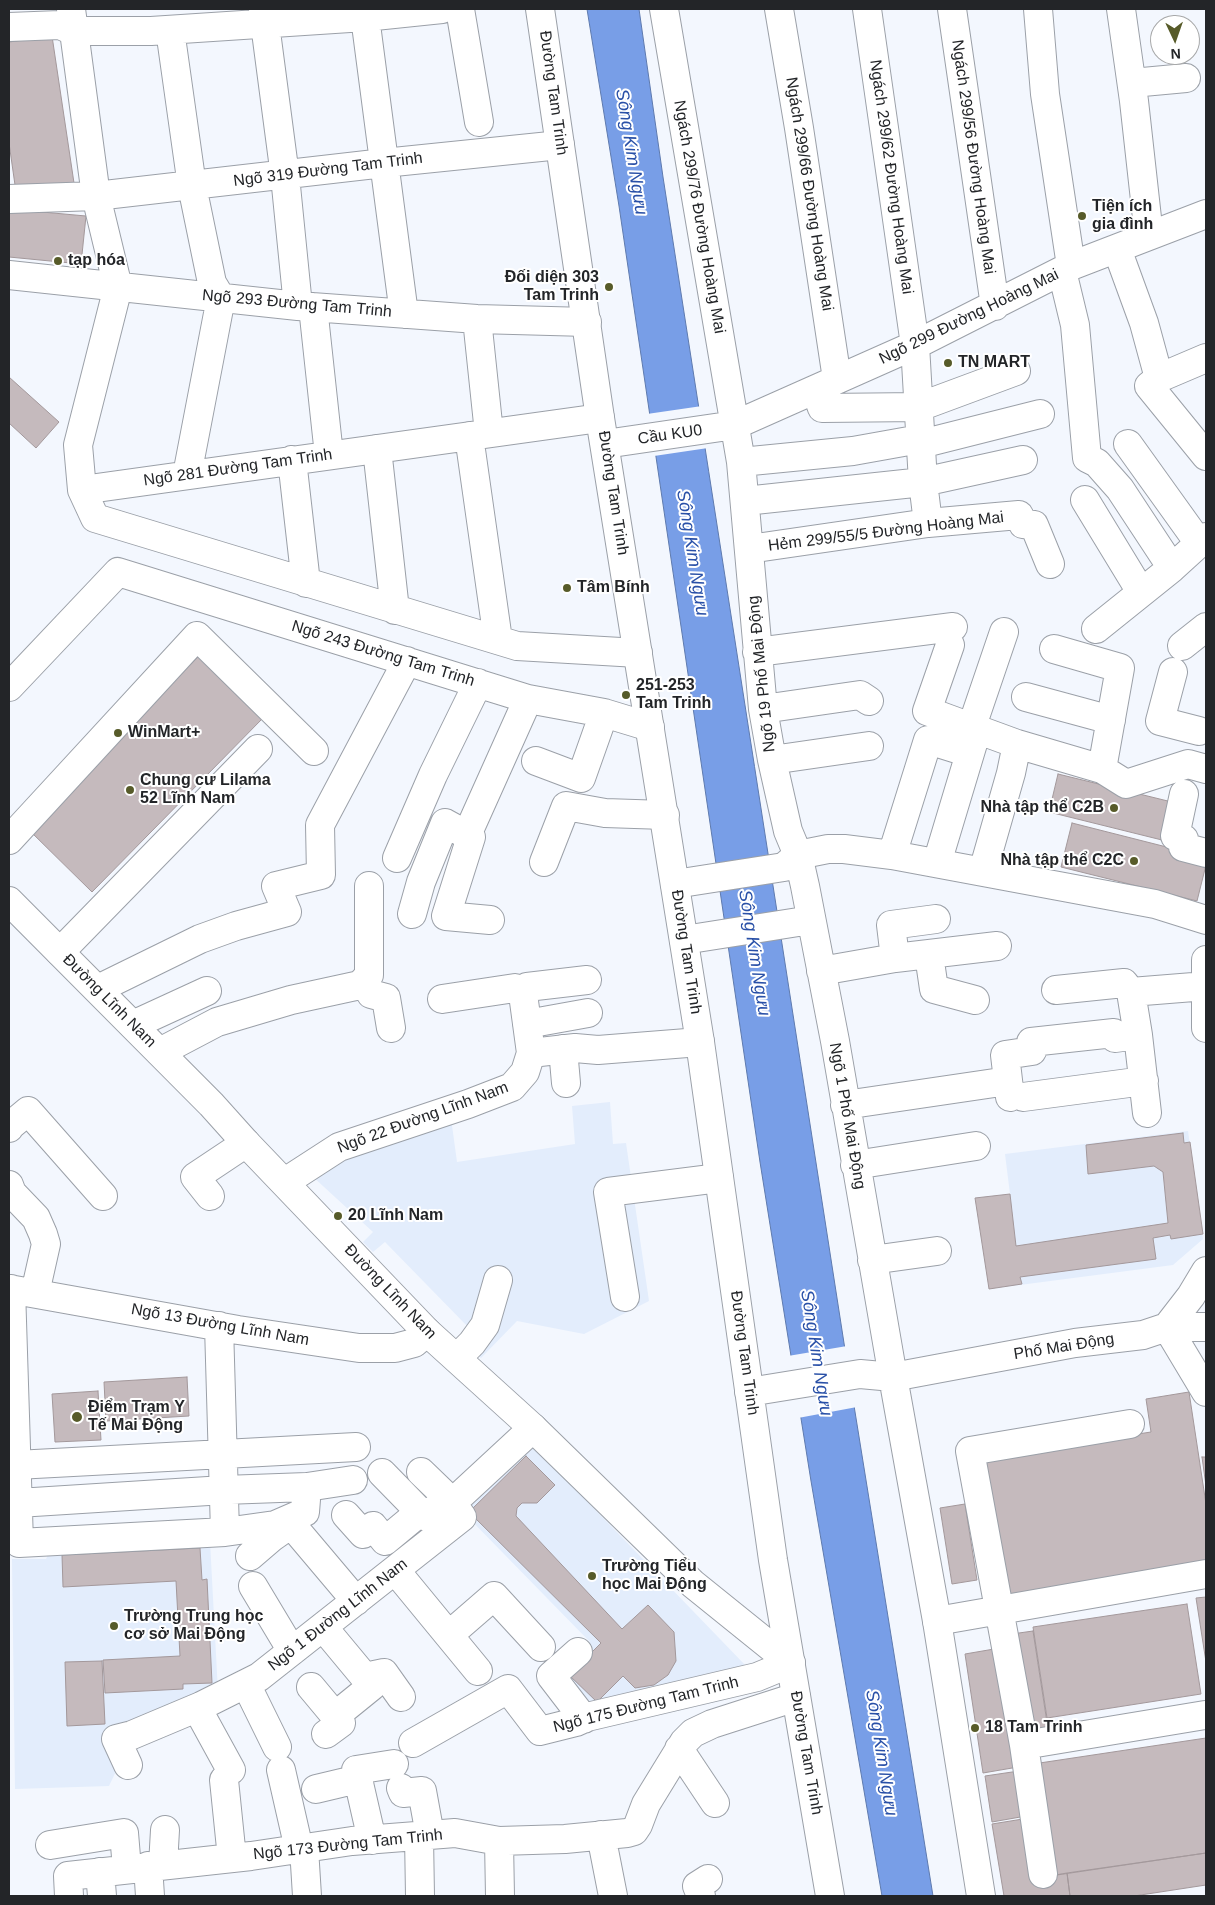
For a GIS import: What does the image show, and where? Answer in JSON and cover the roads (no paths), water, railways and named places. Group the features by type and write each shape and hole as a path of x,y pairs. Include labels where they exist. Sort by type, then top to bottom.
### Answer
{"street":[{"path":"9,27 60,25 72,20 170,30 263,16 365,17 442,9"},
{"path":"460,9 479,122"},
{"name":"Đường Tam Trinh","path":"540,9 600,418 650,727 665,815 688,882 695,938 700,1042 719,1178 761,1390 774,1560 830,1896"},
{"name":"Ngách 299/76 Đường Hoàng Mai","path":"664,9 722,427 741,462 745,501"},
{"name":"Ngách 299/66 Đường Hoàng Mai","path":"779,9 801,137 826,385"},
{"name":"Ngách 299/62 Đường Hoàng Mai","path":"867,9 915,345 920,441 928,523"},
{"name":"Ngách 299/56 Đường Hoàng Mai","path":"952,9 995,306"},
{"path":"1038,9 1045,94 1075,325 1088,458 1097,463 1120,489 1172,568"},
{"path":"1122,9 1149,236"},
{"path":"263,16 285,176 329,455"},
{"path":"365,17 404,314"},
{"path":"72,20 96,196 118,287 78,445 82,490 95,518 517,646 638,653"},
{"path":"170,30 192,186 212,283 221,298 187,475"},
{"path":"1132,83 1186,78"},
{"name":"Ngõ 319 Đường Tam Trinh","path":"9,199 96,196 560,145"},
{"name":"Ngõ 299 Đường Hoàng Mai","path":"722,427 826,385 915,345 1067,269 1206,214"},
{"path":"1116,249 1144,323 1159,378"},
{"name":"Ngõ 293 Đường Tam Trinh","path":"9,275 306,307 477,319 587,322"},
{"path":"477,319 479,434 498,640"},
{"path":"1206,358 1159,378 1149,386 1206,456"},
{"path":"826,385 822,408 919,407 1016,371"},
{"path":"741,462 853,451 920,441 1040,414"},
{"name":"Ngõ 281 Đường Tam Trinh","path":"82,490 600,418"},
{"name":"Cầu KU0","path":"605,444 722,427"},
{"path":"1096,629 1172,568 1202,540 1128,444"},
{"path":"376,448 395,610"},
{"path":"292,460 306,583"},
{"path":"745,501 923,482 1024,460"},
{"path":"1086,500 1141,592"},
{"name":"Ngõ 19 Phố Mai Động","path":"745,501 763,709 788,831 798,855"},
{"name":"Hẻm 299/55/5 Đường Hoàng Mai","path":"749,549 928,523 1019,515 1023,524 1034,525 1050,564"},
{"name":"Ngõ 243 Đường Tam Trinh","path":"9,687 118,572 528,699 604,713 650,727"},
{"path":"1182,646 1206,627"},
{"path":"937,863 969,739 1004,632"},
{"path":"9,840 197,636 314,751"},
{"path":"757,652 952,636 928,712 969,739"},
{"path":"1054,649 1120,668 1102,769"},
{"path":"98,989 200,939 236,926 287,912 276,886 321,874 320,825 407,661"},
{"path":"397,858 433,775 478,683"},
{"path":"892,855 928,740 969,739 1017,744 1102,769 1126,784 1188,764 1198,767 1200,727 1160,721 1162,685"},
{"path":"763,709 860,694 869,701"},
{"path":"1026,697 1110,720"},
{"path":"467,834 528,699"},
{"path":"536,761 582,778 604,713"},
{"path":"983,871 1011,773 1017,744"},
{"path":"772,760 870,746"},
{"path":"60,952 258,749"},
{"path":"1176,797 1175,836 1184,839 1183,847 1206,852"},
{"path":"544,862 566,806 605,813 665,815"},
{"path":"412,914 422,882 445,823 472,837 446,916 490,920"},
{"path":"688,882 784,867 798,855 828,849 844,849 892,855 983,871 1155,904 1206,920"},
{"name":"Ngõ 1 Phố Mai Động","path":"798,855 798,922 821,971 894,1377"},
{"path":"160,1052 217,1022 291,1000 360,985 369,974 369,886"},
{"name":"Đường Lĩnh Nam","path":"9,901 212,1104 246,1143 427,1332 533,1428 693,1584 791,1664"},
{"path":"895,958 891,925 936,919"},
{"path":"695,938 798,922"},
{"path":"821,971 895,958 997,946"},
{"path":"929,955 934,990 975,1000"},
{"path":"1206,960 1206,1028"},
{"path":"587,980 528,987 523,994 531,1052 575,1048 598,1050 700,1042"},
{"path":"364,981 371,994 386,998 393,1028"},
{"path":"1056,990 1124,983 1131,992 1147,1113"},
{"path":"1131,992 1206,986"},
{"path":"442,999 514,988 523,994"},
{"path":"133,1025 207,991"},
{"path":"527,1024 588,1013"},
{"path":"1014,1092 1005,1055 1032,1051 1031,1042 1114,1032 1115,1038 1138,1035"},
{"path":"563,1049 566,1083"},
{"name":"Ngõ 22 Đường Lĩnh Nam","path":"285,1182 339,1147 512,1088 525,1072 531,1052"},
{"path":"845,1105 1144,1081"},
{"path":"15,1115 103,1196"},
{"path":"210,1196 195,1177 246,1143"},
{"path":"855,1165 976,1146"},
{"path":"625,1297 608,1192 719,1178"},
{"path":"9,1185 12,1193 36,1218 44,1234 46,1244 18,1290 16,1466 19,1544 226,1532 275,1525 305,1512 307,1487"},
{"path":"872,1260 937,1251"},
{"path":"1206,1271 1191,1296 1167,1327 1206,1392"},
{"path":"457,1358 472,1343 485,1325 498,1280"},
{"name":"Ngõ 13 Đường Lĩnh Nam","path":"18,1290 218,1326 359,1348 395,1348 414,1343 427,1332"},
{"path":"218,1326 226,1532"},
{"name":"Phố Mai Động","path":"761,1390 860,1374 894,1377 1075,1343 1143,1335 1167,1327 1206,1327"},
{"path":"894,1377 937,1621 981,1896"},
{"path":"1043,1874 1024,1745 970,1451 1130,1424"},
{"path":"382,1472 424,1516 450,1501 533,1428"},
{"path":"16,1466 356,1447"},
{"path":"421,1472 450,1501"},
{"path":"18,1503 224,1490 307,1487 353,1480"},
{"name":"Ngõ 1 Đường Lĩnh Nam","path":"128,1765 116,1739 132,1735 191,1710 259,1677 462,1517 450,1501"},
{"path":"346,1515 363,1534 373,1526 385,1541 420,1512"},
{"path":"250,1556 270,1538 291,1524 356,1601"},
{"path":"395,1570 478,1671"},
{"path":"937,1621 1206,1574"},
{"path":"253,1586 292,1652"},
{"path":"449,1635 494,1596 541,1647"},
{"path":"321,1718 372,1686 323,1627"},
{"path":"578,1652 551,1676 585,1718"},
{"name":"Ngõ 175 Đường Tam Trinh","path":"413,1744 508,1688 540,1731 585,1718 757,1677 791,1664"},
{"path":"365,1677 384,1673 401,1697"},
{"path":"246,1684 279,1759 301,1849 307,1896"},
{"name":"Ngõ 173 Đường Tam Trinh","path":"69,1896 68,1876 101,1884 146,1866 232,1858 372,1840 455,1833 499,1841 566,1839 646,1833 646,1804 679,1749 693,1733 712,1724 796,1698"},
{"path":"191,1710 222,1772 232,1858"},
{"path":"1024,1745 1205,1715"},
{"path":"679,1749 715,1803"},
{"path":"372,1840 356,1770 398,1776 403,1793 422,1791 424,1836 420,1896"},
{"path":"316,1789 358,1779"},
{"path":"146,1866 165,1830"},
{"path":"50,1846 124,1833 146,1866 150,1896"},
{"path":"601,1835 613,1896"},
{"path":"499,1841 500,1896"}],"water":[{"name":"Sông Kim Ngưu","path":"587,9 639,9 663,177 846,1356 933,1896 882,1896 811,1481 760,1162 619,206"}],"place":[{"name":"Tiện ích gia đình","path":"1082,216"},
{"name":"tạp hóa","path":"58,261"},
{"name":"Đối diện 303 Tam Trinh","path":"609,287"},
{"name":"TN MART","path":"948,363"},
{"name":"Tâm Bính","path":"567,588"},
{"name":"251-253 Tam Trinh","path":"626,695"},
{"name":"WinMart+","path":"118,733"},
{"name":"Chung cư Lilama 52 Lĩnh Nam","path":"130,790"},
{"name":"Nhà tập thể C2B","path":"1114,808"},
{"name":"Nhà tập thể C2C","path":"1134,861"},
{"name":"20 Lĩnh Nam","path":"338,1216"},
{"name":"Điểm Trạm Y Tế Mai Động","path":"77,1417"},
{"name":"Trường Tiểu học Mai Động","path":"592,1576"},
{"name":"Trường Trung học cơ sở Mai Động","path":"114,1626"},
{"name":"18 Tam Trinh","path":"975,1728"}]}
